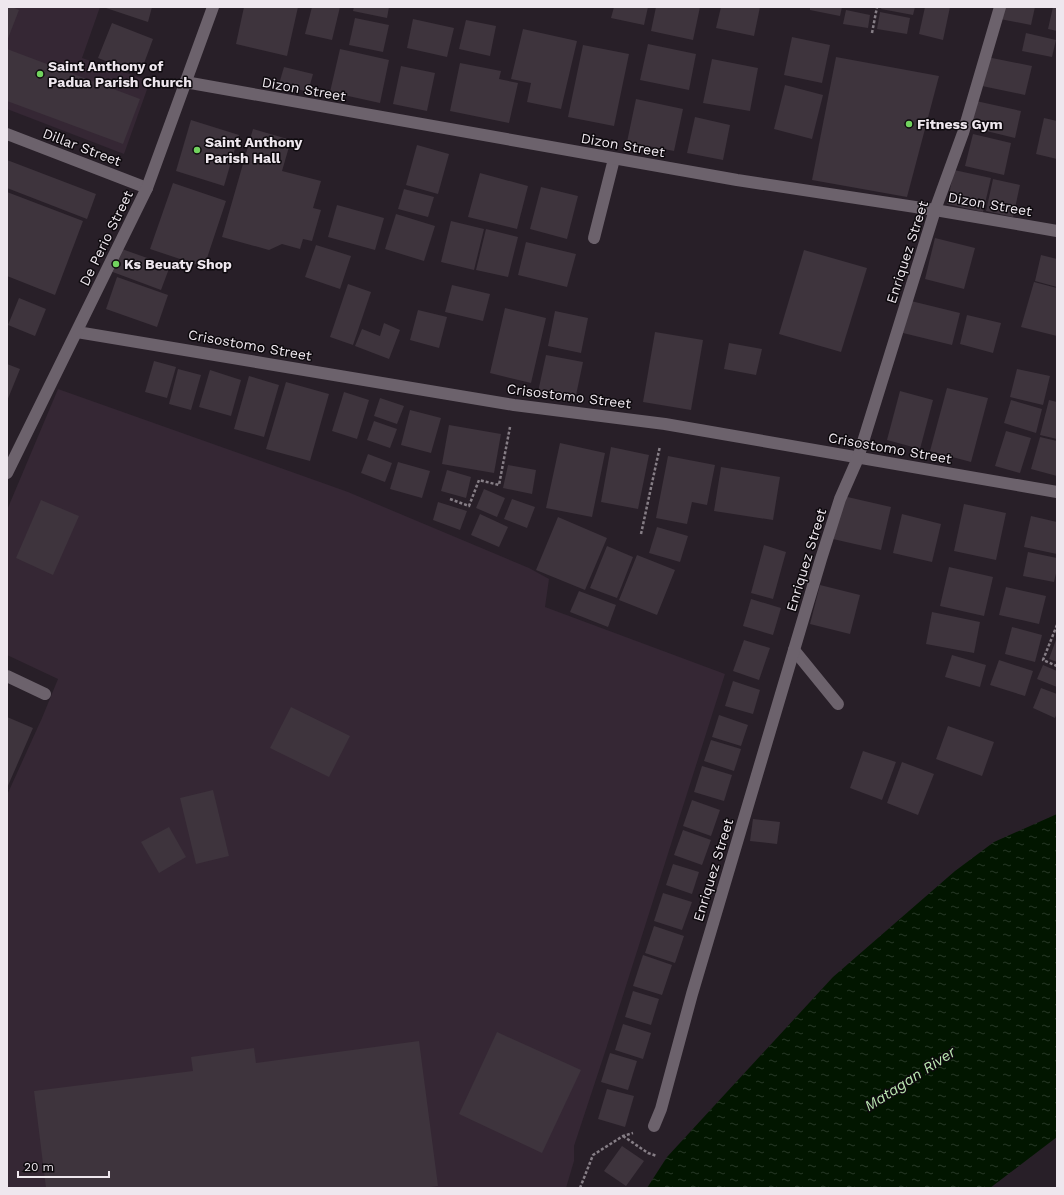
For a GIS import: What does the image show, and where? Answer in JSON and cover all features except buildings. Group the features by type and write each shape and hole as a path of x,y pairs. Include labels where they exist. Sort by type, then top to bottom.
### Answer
{"street":[{"name":"De Perio Street","path":"7,473 147,188 213,7"},
{"name":"Enriquez Street","path":"654,1126 661,1109 694,986 838,507 858,458 935,210 963,134 1000,7"},
{"name":"Dizon Street","path":"185,82 614,159 1057,231"},
{"name":"Dillar Street","path":"7,134 147,188"},
{"path":"594,238 614,159"},
{"name":"Crisostomo Street","path":"77,332 514,405 665,424 1057,492"},
{"path":"794,650 838,704"},
{"path":"7,676 45,694"}],"path":[{"path":"872,33 877,7"},
{"path":"450,499 469,506 479,480 499,485 514,405"},
{"path":"641,534 665,424"},
{"path":"1057,624 1043,660 1057,666"},
{"path":"580,1188 593,1154 623,1136 654,1126"},
{"path":"623,1136 657,1156"}],"shaded area":[{"path":"7,7 100,7 82,58 150,81 124,154 7,109"},
{"path":"58,389 348,492 529,568 549,579 545,607 725,674 574,1146 574,1161 566,1188 7,1188 7,795 58,679 7,655 7,510"}],"water":[{"name":"Matagan River","path":"1057,814 1057,1137 990,1188 647,1188 667,1157 833,977 955,871 994,842"}],"place":[{"name":"Saint Anthony of Padua Parish Church","path":"40,74"},
{"name":"Fitness Gym","path":"909,124"},
{"name":"Saint Anthony Parish Hall","path":"197,150"},
{"name":"Ks Beuaty Shop","path":"116,264"}]}
